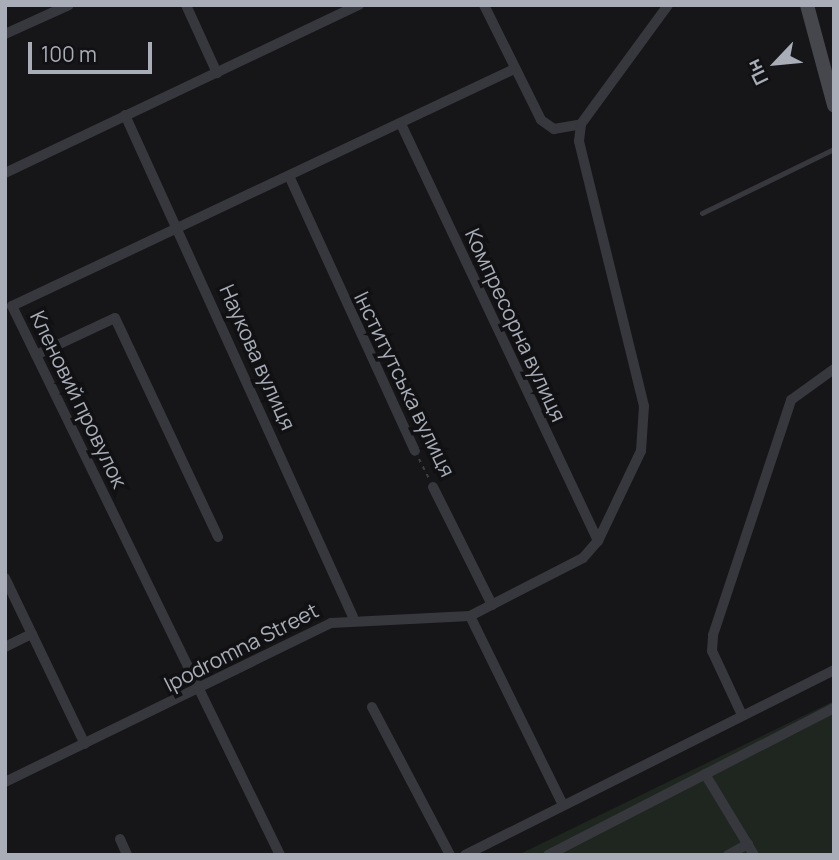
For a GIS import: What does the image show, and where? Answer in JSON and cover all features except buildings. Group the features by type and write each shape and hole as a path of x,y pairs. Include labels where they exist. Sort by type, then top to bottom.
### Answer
{"street":[{"path":"5,34 69,5"},
{"path":"186,5 216,73"},
{"path":"5,173 359,5"},
{"path":"484,5 512,70 541,120 554,129 581,124 668,5"},
{"path":"807,5 830,74 834,105"},
{"name":"Кленовий провулок","path":"280,855 12,306 512,70"},
{"name":"Наукова вулиця","path":"125,115 180,228 353,617"},
{"name":"Компресорна вулиця","path":"401,124 598,541"},
{"name":"Ipodromna Street","path":"5,782 353,617 470,616 583,558 598,541 641,451 644,406 641,373 580,155 581,124"},
{"name":"Інститутська вулиця","path":"290,177 415,451"},
{"path":"36,355 115,318 218,537"},
{"path":"742,715 712,651 713,635 791,400 834,369"},
{"name":"Інститутська вулиця","path":"433,487 492,605"},
{"path":"5,578 85,744"},
{"path":"470,616 563,805"},
{"path":"5,647 32,634"},
{"path":"465,855 834,670"},
{"path":"372,707 450,855"},
{"path":"548,855 834,708"},
{"path":"705,774 754,855"},
{"path":"120,839 127,855"},
{"path":"728,855 748,844"}],"lane":[{"path":"702,213 834,149"}],"path":[{"name":"Інститутська вулиця","path":"415,451 433,487"}],"shaded area":[{"path":"834,701 834,855 518,855"}]}
